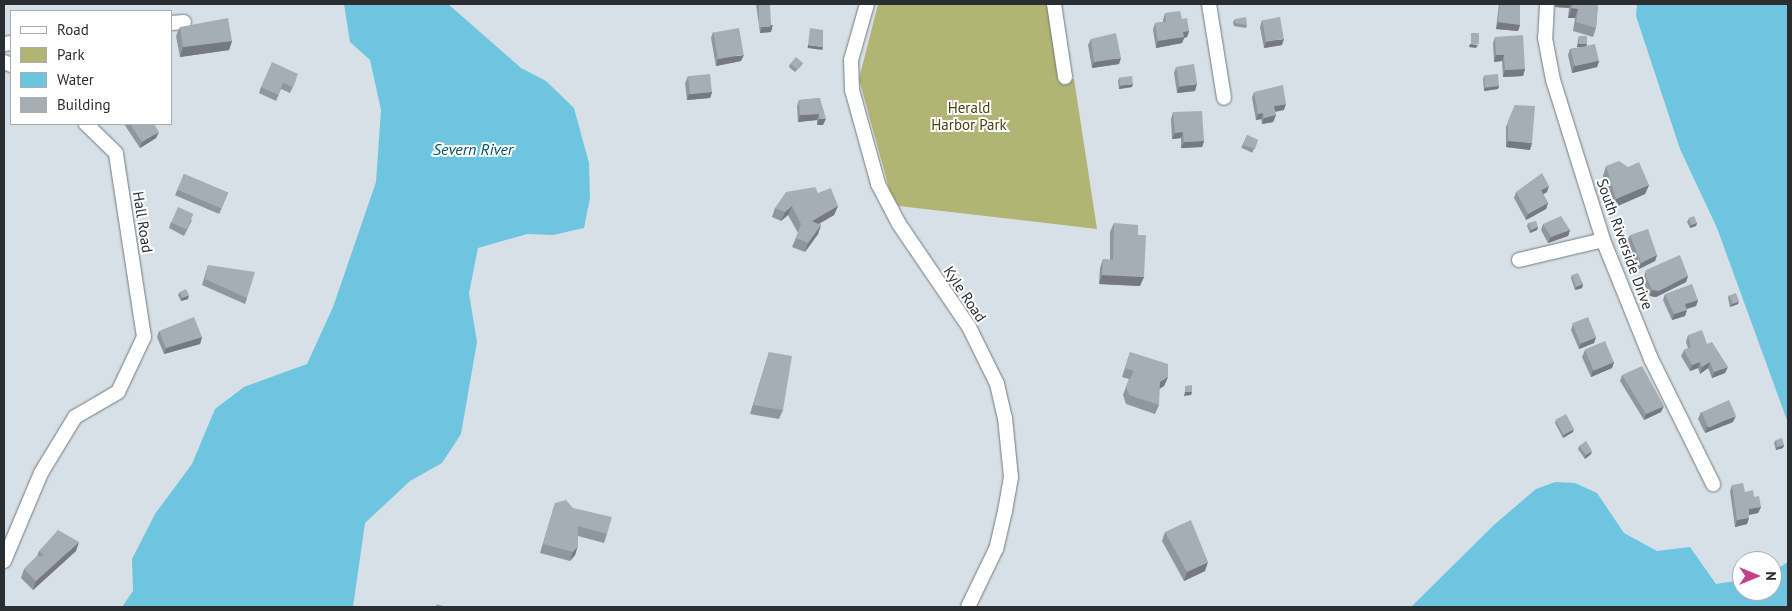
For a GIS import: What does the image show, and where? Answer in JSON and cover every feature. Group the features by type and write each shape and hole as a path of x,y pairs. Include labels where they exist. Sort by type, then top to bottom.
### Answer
{"street":[{"name":"Kyle Road","path":"867,4 851,60 852,90 878,184 899,224 969,327 997,384 1005,418 1011,477 1005,511 996,549 968,607"},
{"path":"1054,4 1065,77"},
{"path":"1209,4 1224,98"},
{"name":"South Riverside Drive","path":"1547,4 1545,38 1553,80 1603,240 1651,359 1713,484"},
{"name":"Hall Road","path":"4,561 41,473 75,417 118,392 144,337 116,153 87,125"},
{"path":"1519,260 1603,240"}],"green space":[{"name":"Herald Harbor Park","path":"878,4 1048,4 1060,81 1074,79 1097,229 899,206 890,192 859,79"}],"water":[{"name":"Severn River","path":"344,4 448,4 521,68 546,81 574,108 589,163 590,198 584,228 553,235 527,234 478,248 469,293 477,342 461,434 442,463 410,481 365,523 353,607 122,607 133,591 132,559 155,514 192,464 215,409 244,387 307,364 333,307 376,182 381,110 370,60 350,42"},
{"path":"1637,4 1788,4 1788,423 1717,228 1680,149 1636,16"},
{"path":"1555,482 1575,483 1597,493 1624,533 1657,551 1690,547 1716,584 1732,582 1732,601 1782,601 1782,566 1788,562 1788,607 1411,607 1495,524 1536,489"}],"building":[{"path":"759,4 770,4 770,27 759,27"},
{"path":"1500,4 1520,4 1520,25 1498,22"},
{"path":"1572,4 1598,4 1596,28 1576,22 1578,9 1572,8"},
{"path":"1180,11 1182,19 1187,18 1189,31 1183,32 1184,37 1158,41 1155,23 1166,22 1165,13"},
{"path":"1246,17 1247,25 1235,23 1235,19"},
{"path":"1280,17 1284,39 1266,42 1262,20"},
{"path":"228,18 232,41 183,47 180,27"},
{"path":"739,28 744,55 718,59 713,33"},
{"path":"810,28 823,30 823,47 808,45"},
{"path":"1116,33 1121,58 1094,62 1091,39"},
{"path":"1471,33 1479,33 1479,44 1471,44"},
{"path":"1523,35 1525,69 1505,70 1504,55 1496,55 1495,37"},
{"path":"1579,36 1587,36 1587,44 1579,44"},
{"path":"1595,44 1599,61 1574,66 1571,50"},
{"path":"796,57 803,63 797,69 790,64"},
{"path":"272,62 298,74 293,87 283,83 278,95 261,87"},
{"path":"1194,64 1197,84 1179,87 1176,67"},
{"path":"710,74 712,92 690,94 688,76"},
{"path":"1498,74 1499,86 1485,87 1484,75"},
{"path":"1132,76 1133,84 1120,86 1119,78"},
{"path":"1283,85 1286,104 1274,106 1276,115 1264,118 1263,113 1258,114 1254,92"},
{"path":"820,98 826,119 819,119 819,114 800,115 799,100"},
{"path":"1515,105 1535,106 1532,143 1508,141 1508,121"},
{"path":"1202,111 1204,141 1184,142 1183,132 1175,133 1173,112"},
{"path":"131,125 155,125 159,132 142,142"},
{"path":"1247,135 1258,140 1255,149 1243,145"},
{"path":"1619,161 1628,167 1639,162 1649,185 1616,199 1606,166"},
{"path":"1542,173 1549,186 1541,190 1548,203 1528,214 1516,192"},
{"path":"184,174 228,193 222,208 177,190"},
{"path":"815,187 818,193 831,188 838,206 812,221 821,225 808,243 796,238 801,224 792,206 785,212 775,208 786,192"},
{"path":"178,207 194,214 187,229 171,223"},
{"path":"1561,216 1570,230 1551,237 1543,224"},
{"path":"1694,216 1697,223 1691,225 1689,218"},
{"path":"1536,221 1538,227 1531,230 1528,223"},
{"path":"1114,223 1138,225 1138,235 1146,235 1144,277 1102,275 1103,259 1113,260"},
{"path":"1648,229 1657,255 1641,263 1630,235"},
{"path":"1680,255 1688,276 1659,291 1652,290 1646,277 1646,270"},
{"path":"208,265 255,272 247,298 205,279"},
{"path":"1578,273 1583,284 1576,287 1572,275"},
{"path":"1692,284 1698,300 1685,304 1687,310 1674,314 1665,294"},
{"path":"186,289 189,295 182,298 180,292"},
{"path":"1736,293 1739,301 1733,304 1729,296"},
{"path":"194,317 202,337 166,348 159,331"},
{"path":"1588,317 1596,337 1580,344 1572,323"},
{"path":"1702,330 1707,344 1712,342 1728,367 1714,372 1710,362 1702,367 1700,362 1692,365 1684,350 1691,347 1688,335"},
{"path":"1605,341 1614,362 1594,371 1585,350"},
{"path":"769,352 792,356 783,410 753,405"},
{"path":"1130,352 1168,364 1168,377 1160,382 1159,405 1129,395 1126,386 1134,371 1125,368"},
{"path":"1642,366 1664,406 1646,414 1622,375"},
{"path":"1192,385 1192,392 1185,392 1185,386"},
{"path":"1729,400 1736,416 1709,428 1702,412"},
{"path":"1566,414 1574,429 1563,435 1555,420"},
{"path":"1782,438 1784,445 1777,447 1776,440"},
{"path":"1586,441 1592,451 1586,455 1579,446"},
{"path":"1743,483 1745,492 1753,490 1754,497 1759,496 1761,507 1749,509 1749,518 1737,520 1732,485"},
{"path":"566,500 573,508 612,517 607,534 578,526 578,546 573,552 543,544 555,503"},
{"path":"1191,520 1208,562 1187,572 1165,532"},
{"path":"58,530 79,542 36,581 24,569 37,556 44,556 39,551"},
{"path":"437,604 446,607 435,607"}]}
